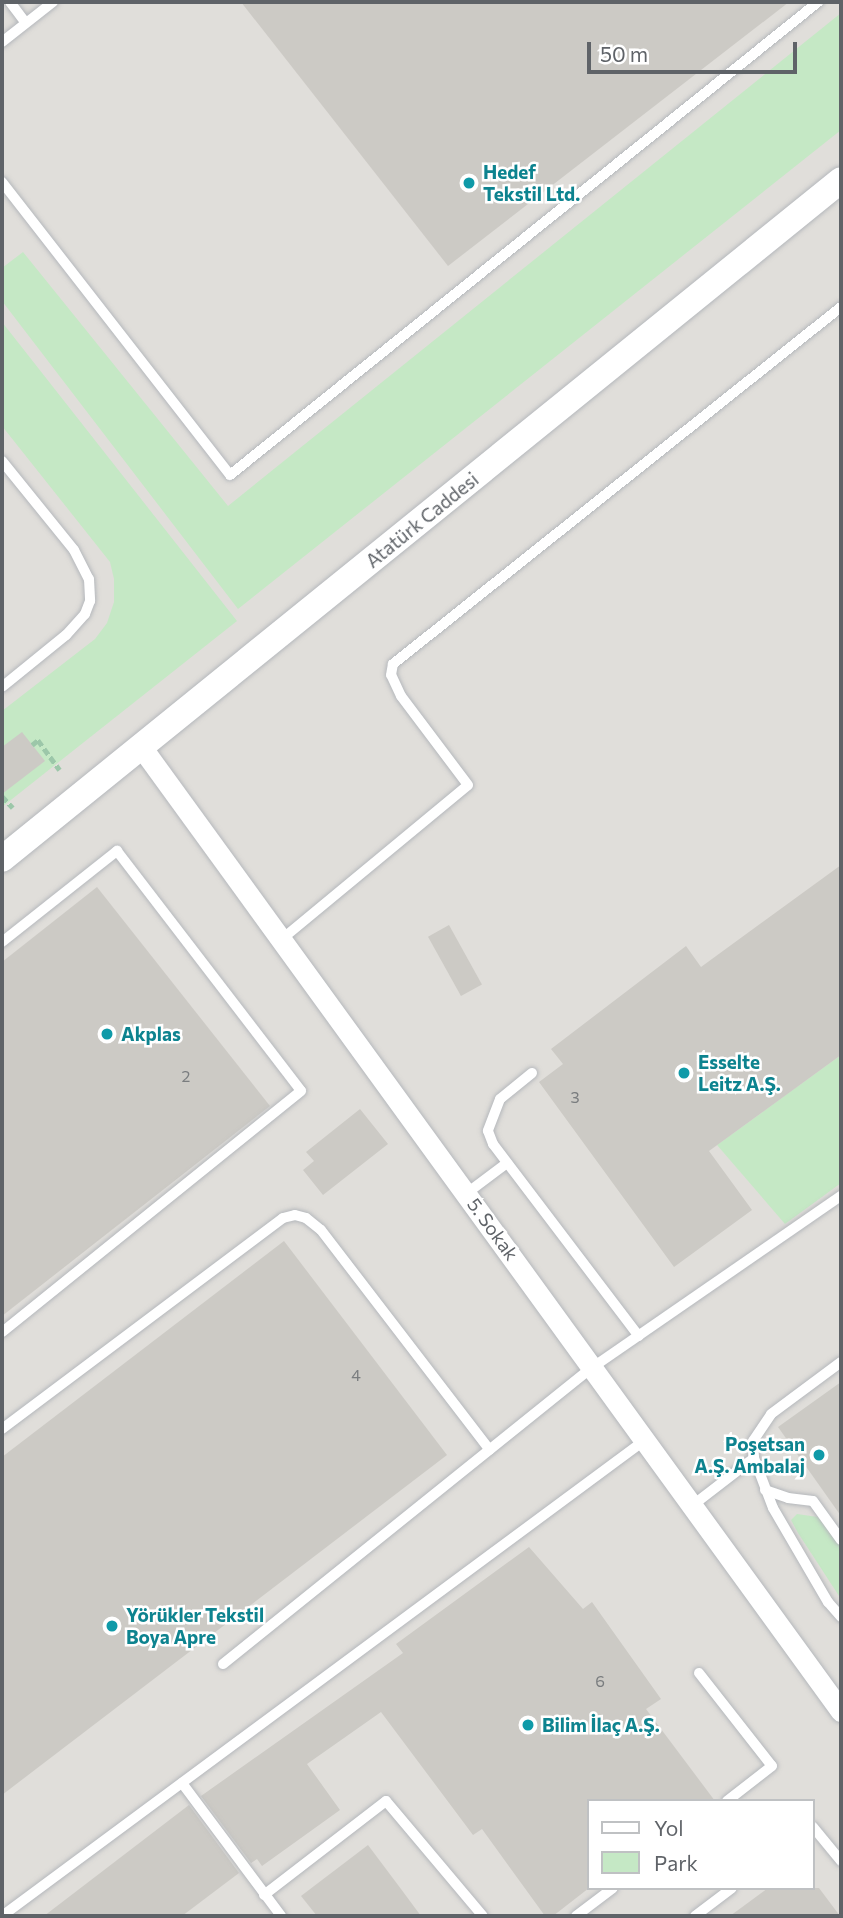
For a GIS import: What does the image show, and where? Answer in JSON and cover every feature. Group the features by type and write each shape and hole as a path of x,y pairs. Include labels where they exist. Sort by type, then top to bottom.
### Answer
{"street":[{"name":"Atatürk Caddesi","path":"2,859 841,180"},
{"name":"5. Sokak","path":"142,748 841,1711"}],"lane":[{"path":"10,2 26,23"},
{"path":"2,42 53,2"},
{"path":"2,182 230,475 818,2"},
{"path":"282,939 468,785 401,696 391,675 393,664 841,307"},
{"path":"2,461 74,550 89,579 90,601 85,614 66,635 2,687"},
{"path":"2,942 117,851 301,1091 2,1332"},
{"path":"533,1073 499,1100 488,1131 493,1144 639,1336"},
{"path":"467,1193 507,1163"},
{"path":"223,1664 593,1367 841,1196"},
{"path":"2,1429 282,1218 295,1215 306,1218 321,1230 491,1450"},
{"path":"841,1362 771,1413 752,1441 754,1458 765,1490 828,1602 841,1616"},
{"path":"2,1916 645,1440"},
{"path":"692,1505 754,1458"},
{"path":"765,1490 813,1502 841,1540"},
{"path":"699,1673 772,1766 730,1799"},
{"path":"181,1783 281,1916"},
{"path":"264,1895 386,1801 483,1916"},
{"path":"815,1829 841,1861"},
{"path":"576,1916 610,1890"},
{"path":"695,1916 729,1890"}],"path":[{"path":"32,745 38,740 60,770"},
{"path":"3,797 12,808"}],"shaded area":[{"path":"2,2 841,2 841,1916 2,1916"}],"green space":[{"path":"841,13 841,130 238,609 2,301 2,268 23,252 228,506"},
{"path":"2,322 237,621 2,807 2,711 95,639 107,623 114,602 114,579 110,562 2,426"},
{"path":"841,1055 841,1183 785,1224 717,1145"},
{"path":"797,1514 818,1517 841,1548 841,1599 791,1520"}],"building":[{"name":"Hedef Tekstil Ltd.","path":"241,2 789,2 448,266"},
{"path":"22,732 45,761 2,794 2,747"},
{"name":"Esselte Leitz A.Ş.","path":"841,865 841,1055 709,1151 752,1210 674,1267 539,1082 563,1064 551,1049 686,946 701,967"},
{"name":"Akplas","path":"97,887 270,1106 2,1316 2,962"},
{"path":"449,925 482,984 461,996 428,937"},
{"path":"360,1109 388,1144 323,1195 303,1170 314,1161 306,1152"},
{"name":"Yörükler Tekstil Boya Apre","path":"284,1241 447,1455 2,1795 2,1457"},
{"name":"Poşetsan A.Ş. Ambalaj","path":"841,1382 841,1516 778,1427"},
{"name":"Bilim İlaç A.Ş.","path":"529,1547 583,1609 592,1602 661,1699 646,1709 714,1799 588,1799 588,1889 553,1916 545,1916 482,1829 473,1835 381,1712 307,1764 340,1810 262,1866 257,1859 251,1863 201,1796 403,1653 396,1644"},
{"path":"189,1805 239,1873 182,1916 44,1916"},
{"path":"368,1845 421,1916 317,1916 301,1896"},
{"path":"819,1888 840,1916 730,1916 765,1890"}],"place":[{"name":"Hedef Tekstil Ltd.","path":"469,183"},
{"name":"Akplas","path":"107,1034"},
{"name":"Esselte Leitz A.Ş.","path":"684,1073"},
{"name":"Poşetsan A.Ş. Ambalaj","path":"819,1455"},
{"name":"Yörükler Tekstil Boya Apre","path":"112,1626"},
{"name":"Bilim İlaç A.Ş.","path":"528,1725"}]}
